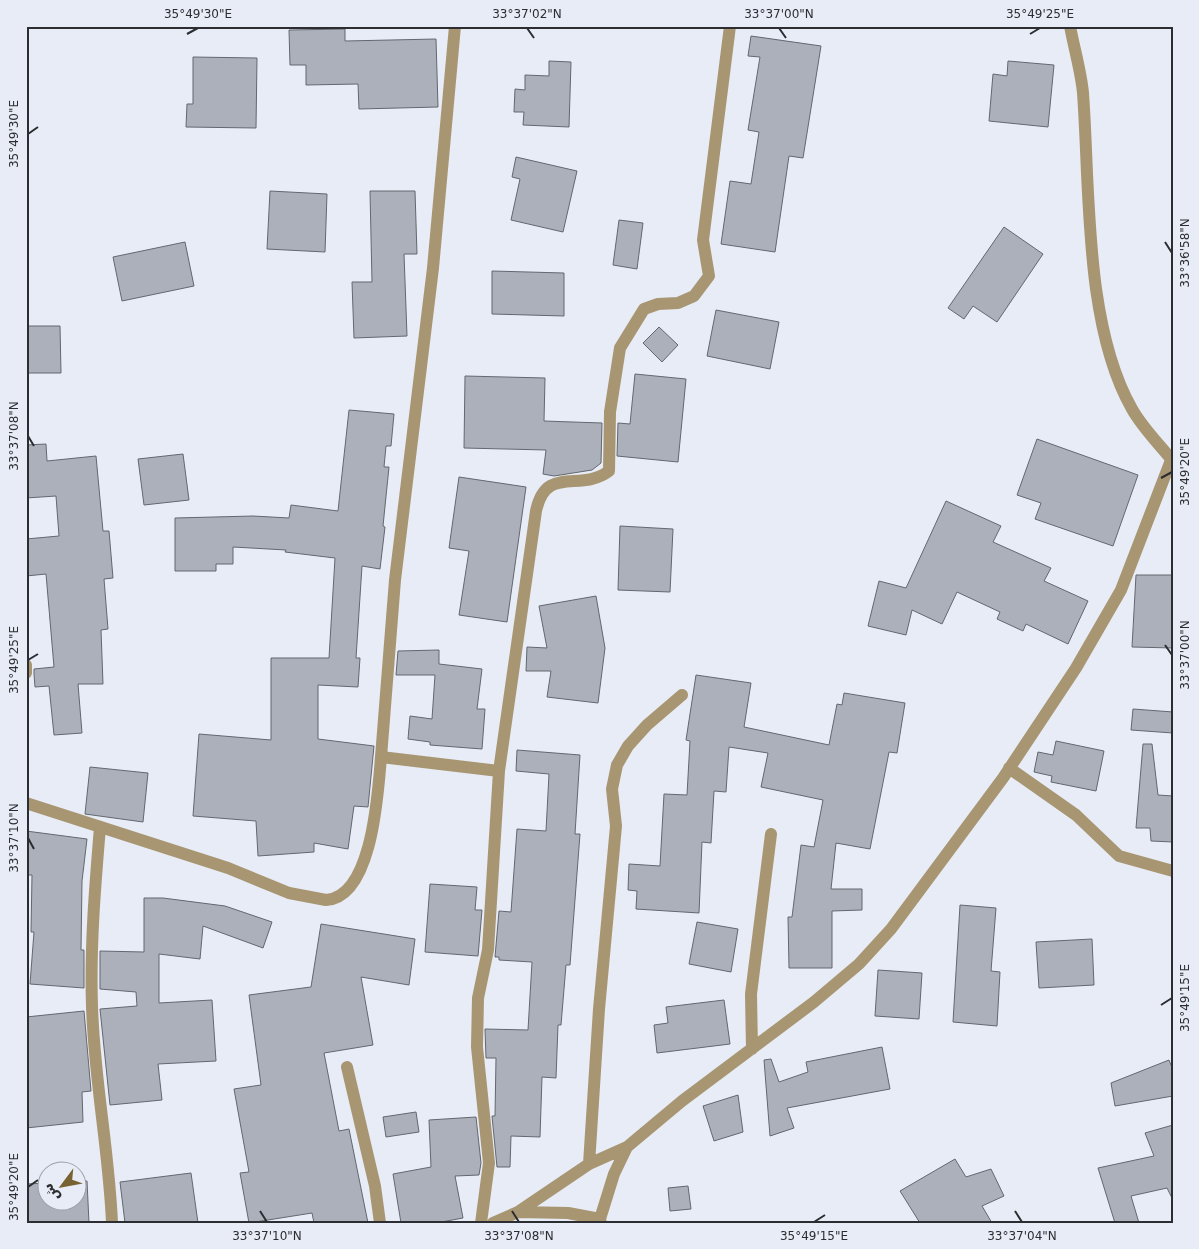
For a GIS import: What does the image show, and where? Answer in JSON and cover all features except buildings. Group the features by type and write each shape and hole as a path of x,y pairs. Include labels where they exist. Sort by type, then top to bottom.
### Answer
{"street":[{"path":"26,803 59,812 228,868 289,892 331,900 348,889 365,861 375,824 395,580 434,268 455,26"},
{"path":"481,1223 489,1163 477,1047 478,998 488,950 499,771 538,500 550,485 558,482 591,481 609,471 610,412 620,348 644,309 658,304 678,303 694,296 704,286 709,276 703,240 730,26"},
{"path":"493,1223 518,1212 589,1164 627,1146 690,1095 814,1002 858,964 892,929 1009,768 1076,668 1121,590 1172,457 1132,409 1118,378 1103,329 1095,276 1083,91 1070,26"},
{"path":"26,665 26,673"},
{"path":"589,1164 599,1009 616,826 612,789 617,765 628,746 647,725 682,695"},
{"path":"381,757 499,771"},
{"path":"1009,768 1076,815 1119,856 1173,871"},
{"path":"100,827 95,885 92,1006 99,1107 111,1193 112,1223"},
{"path":"752,1049 751,994 771,834"},
{"path":"346,1066 375,1186 380,1223"},
{"path":"518,1212 568,1213 600,1221 614,1174 627,1146"}]}
